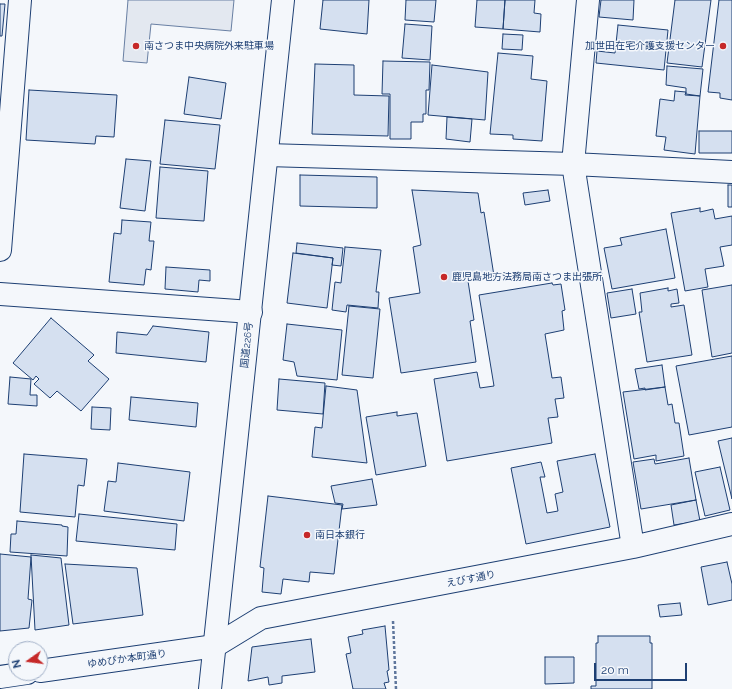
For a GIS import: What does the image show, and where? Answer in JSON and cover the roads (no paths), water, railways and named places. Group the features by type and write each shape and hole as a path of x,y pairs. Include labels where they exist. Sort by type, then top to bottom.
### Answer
{"main road":[{"path":"0,250 20,0"},
{"name":"国道226号","path":"210,689 283,0"},
{"path":"588,0 573,164 633,547"},
{"path":"267,155 573,164 732,172"},
{"path":"0,294 250,312"},
{"name":"えびす通り","path":"215,646 261,618 633,547 732,524"},
{"name":"ゆめぴか本町通り","path":"48,670 215,646"}],"place":[{"name":"南さつま中央病院外来駐車場","path":"136,46"},
{"name":"加世田在宅介護支援センター","path":"723,46"},
{"name":"鹿児島地方法務局南さつま出張所","path":"444,277"},
{"name":"南日本銀行","path":"307,535"}]}
